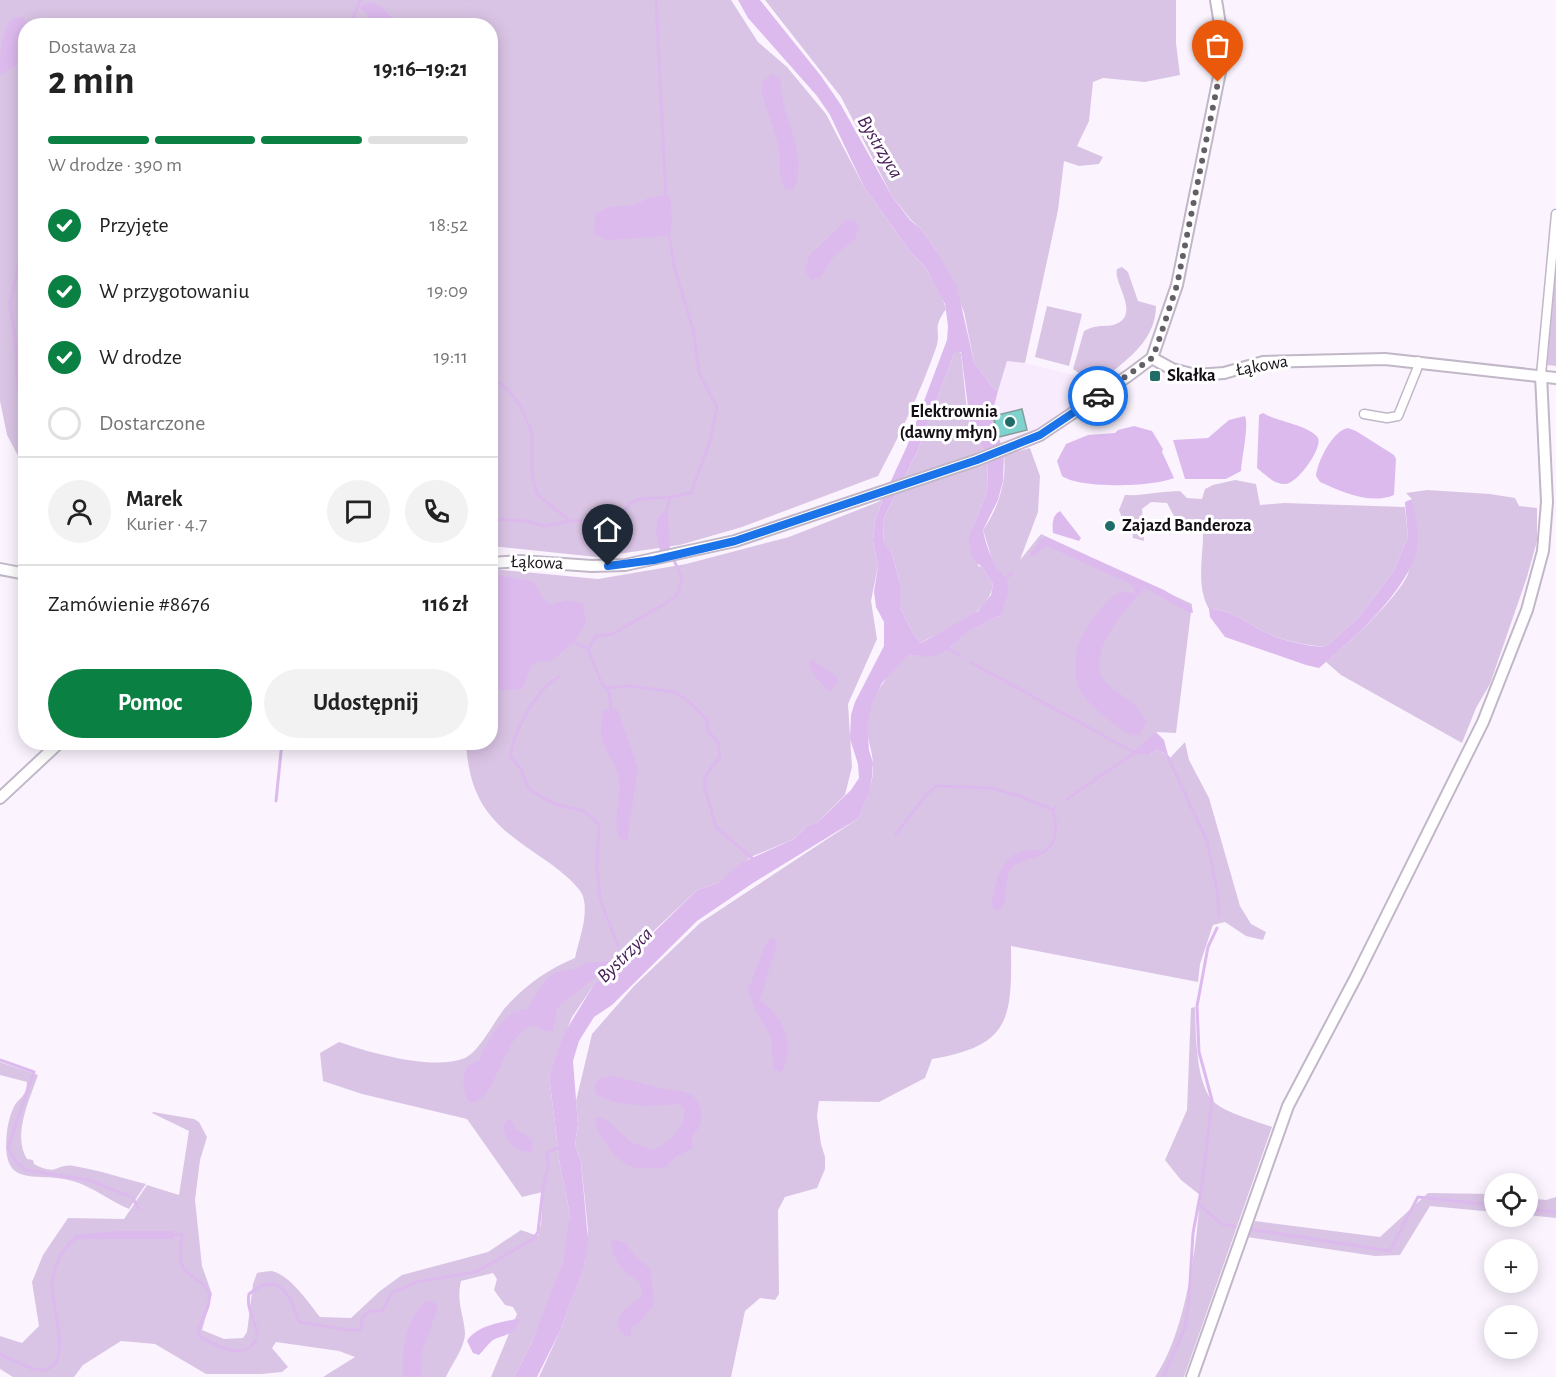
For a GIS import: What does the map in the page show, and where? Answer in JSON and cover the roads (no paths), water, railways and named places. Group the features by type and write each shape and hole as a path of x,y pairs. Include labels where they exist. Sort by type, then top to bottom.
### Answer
{"street":[{"path":"1152,358 1177,285 1221,66 1224,49 1216,0"},
{"path":"1192,1377 1288,1106 1356,977 1483,722 1527,610 1543,551 1547,502 1541,375 1556,214"},
{"name":"Łąkowa","path":"498,562 520,561 608,566 687,554 735,541 933,475 1040,435 1152,358 1172,369 1203,375 1274,361 1376,358 1556,378"},
{"path":"1364,414 1387,418 1398,416 1418,361"},
{"path":"0,569 18,572"},
{"path":"0,798 51,750"}],"waterway":[{"path":"353,18 360,0"},
{"path":"656,0 666,198"},
{"path":"665,515 670,497 691,493 710,441 717,407 699,373 693,329 674,266 669,234"},
{"path":"18,266 10,304 15,337 18,389"},
{"path":"498,382 508,390 521,407 532,433 532,475 537,494 570,521 619,521 630,503 640,499 670,497"},
{"path":"498,519 527,521 544,526 570,521"},
{"path":"574,642 588,649 596,636 613,634 676,597 682,578 672,556"},
{"path":"1004,580 1012,573"},
{"path":"946,647 960,656"},
{"path":"588,649 601,682 609,692 611,708"},
{"path":"972,663 1135,753"},
{"name":"Bystrzyca","path":"559,677 542,691 527,712 516,735 510,756 521,769 528,788 554,804 585,812 599,825 597,867 600,899 618,946"},
{"path":"606,688 631,686 675,692 691,703 707,720 708,731 718,742 720,756 704,780 714,822 716,827 753,859"},
{"path":"276,801 281,750"},
{"path":"1067,799 1137,751"},
{"path":"1168,757 1207,841 1218,895 1219,916"},
{"path":"896,834 926,795 936,786 992,788 1053,810 1056,807"},
{"path":"1042,853 1048,849 1054,839 1056,828 1053,810"},
{"path":"1163,1377 1185,1328 1189,1299 1193,1233 1202,1185 1212,1100 1199,1052 1197,1006 1208,947 1217,928"},
{"path":"0,1060 34,1072 8,1148 16,1162 26,1170 88,1180 132,1197 139,1209"},
{"path":"257,1333 248,1300 249,1294 259,1287 268,1284 282,1289 288,1295 299,1322 361,1330 362,1318 370,1311 382,1311 392,1293 416,1282 476,1272 533,1239 538,1232 548,1167 547,1153 559,1147"},
{"path":"1249,1229 1390,1251 1418,1197 1484,1204"},
{"path":"1199,1204 1220,1223 1235,1227"},
{"path":"1538,1210 1556,1212"},
{"path":"172,1235 182,1234 181,1262 188,1273 207,1288 209,1294 208,1305 198,1332 200,1337 230,1350 238,1351 245,1350 256,1339"},
{"path":"0,1354 33,1369 43,1370 53,1366 58,1358 60,1347 52,1280 62,1253 76,1238"}],"place":[{"name":"Skałka","path":"1155,376"},
{"name":"Elektrownia (dawny młyn)","path":"1010,422"},
{"name":"Zajazd Banderoza","path":"1110,526"}]}
